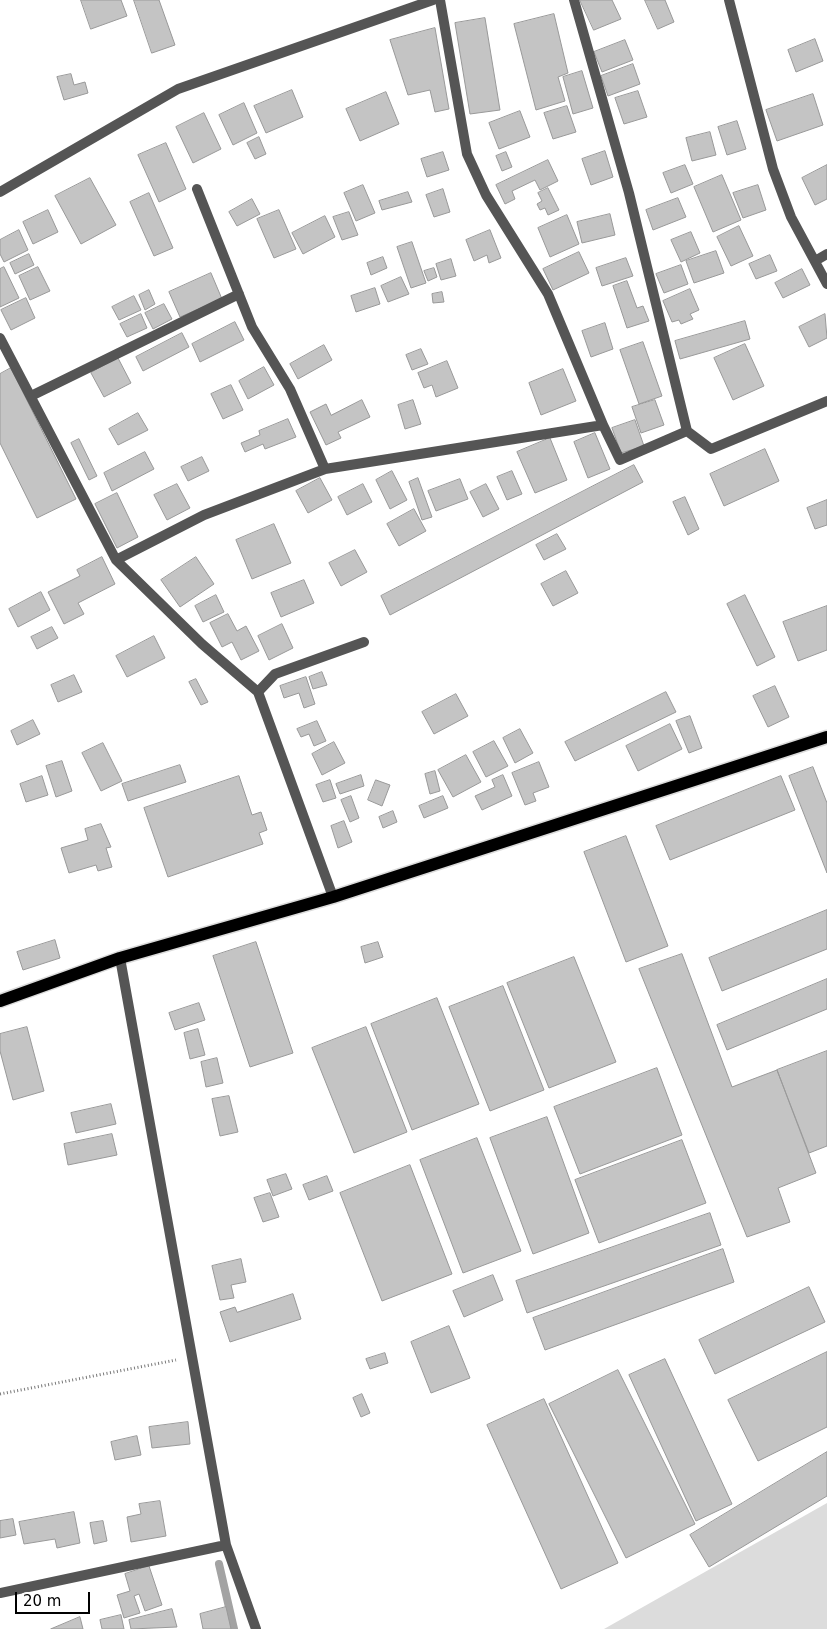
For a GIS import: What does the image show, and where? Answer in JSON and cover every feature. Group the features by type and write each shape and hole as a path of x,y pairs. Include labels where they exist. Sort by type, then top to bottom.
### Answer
{"main road":[{"path":"0,1001 120,958 333,897 827,737"}],"street":[{"path":"0,192 178,89 432,0"},
{"path":"440,0 467,154 486,195 548,294 603,425 620,460 687,431"},
{"path":"574,0 629,193 687,431 711,450 827,401"},
{"path":"729,0 773,169 791,216 827,284"},
{"path":"197,189 252,327 290,389 325,469"},
{"path":"815,261 827,254"},
{"path":"32,396 239,294"},
{"path":"0,338 32,396 116,560 202,644 258,692 333,897"},
{"path":"116,560 204,515 325,469 603,425"},
{"path":"258,692 274,674 364,642"},
{"path":"120,958 226,1545 256,1629"},
{"path":"0,1593 226,1545"}],"path":[{"path":"0,1394 192,1357"}],"shaded area":[{"path":"827,1503 827,1629 604,1629"}],"building":[{"path":"81,0 121,0 127,16 91,29"},
{"path":"134,0 159,0 175,45 152,53"},
{"path":"580,0 612,0 621,19 594,30"},
{"path":"645,0 665,0 674,22 658,29"},
{"path":"554,14 568,73 558,77 565,101 536,110 514,24"},
{"path":"485,18 500,110 470,114 455,23"},
{"path":"435,28 449,109 435,112 430,90 408,95 390,40"},
{"path":"815,39 823,61 796,72 788,50"},
{"path":"625,40 633,60 602,72 594,52"},
{"path":"633,64 640,84 608,96 601,76"},
{"path":"582,71 593,108 573,114 563,77"},
{"path":"71,74 74,85 85,82 88,93 64,100 57,77"},
{"path":"292,90 303,117 266,133 254,106"},
{"path":"638,91 647,117 624,124 615,98"},
{"path":"386,92 399,124 360,141 346,109"},
{"path":"813,94 823,125 777,141 766,110"},
{"path":"244,103 257,133 233,145 219,115"},
{"path":"567,106 576,132 553,139 544,113"},
{"path":"520,111 530,137 499,149 489,123"},
{"path":"204,113 221,149 193,163 176,127"},
{"path":"737,121 746,149 727,155 718,127"},
{"path":"710,132 716,155 692,161 686,138"},
{"path":"259,137 266,154 255,159 247,143"},
{"path":"166,143 186,189 159,202 138,155"},
{"path":"605,151 613,177 591,185 582,159"},
{"path":"443,152 449,170 427,177 421,159"},
{"path":"506,152 512,167 502,171 496,156"},
{"path":"548,160 558,181 540,190 535,180 512,191 515,199 505,204 496,185"},
{"path":"685,165 693,184 671,193 663,173"},
{"path":"827,165 827,199 815,205 802,178"},
{"path":"722,175 741,220 713,232 694,187"},
{"path":"90,178 116,225 81,244 55,196"},
{"path":"363,185 375,213 356,221 344,193"},
{"path":"758,185 766,210 743,218 733,193"},
{"path":"548,188 559,210 548,215 545,208 540,210 537,204 542,201 538,193"},
{"path":"443,189 450,212 434,217 426,195"},
{"path":"408,192 412,202 382,210 379,201"},
{"path":"149,193 173,248 154,256 130,202"},
{"path":"678,198 686,217 653,230 646,210"},
{"path":"252,199 260,214 237,226 229,212"},
{"path":"48,210 58,232 33,244 23,222"},
{"path":"279,210 296,249 274,258 257,219"},
{"path":"349,212 358,235 342,240 333,217"},
{"path":"610,214 615,235 582,243 577,222"},
{"path":"567,215 579,244 550,257 538,228"},
{"path":"325,216 335,237 303,254 292,233"},
{"path":"739,226 753,256 731,266 717,237"},
{"path":"19,230 28,250 4,262 0,254 0,240"},
{"path":"490,230 501,258 489,263 487,255 474,261 466,240"},
{"path":"691,232 700,253 681,262 671,240"},
{"path":"412,242 426,283 411,288 397,247"},
{"path":"716,251 724,273 694,283 686,261"},
{"path":"579,252 589,273 553,290 543,269"},
{"path":"29,254 34,265 15,274 10,263"},
{"path":"770,255 777,271 756,279 749,264"},
{"path":"383,257 387,268 371,275 367,263"},
{"path":"626,258 633,276 602,286 596,268"},
{"path":"451,259 456,276 441,280 436,264"},
{"path":"681,265 688,284 664,293 656,274"},
{"path":"4,267 19,298 0,307 0,269"},
{"path":"38,267 50,291 30,300 19,276"},
{"path":"434,268 437,277 428,281 424,271"},
{"path":"802,269 810,285 783,298 775,283"},
{"path":"211,273 222,299 180,317 169,292"},
{"path":"401,277 409,294 388,302 381,286"},
{"path":"627,281 637,308 643,306 649,321 627,328 613,286"},
{"path":"375,288 380,304 356,312 351,296"},
{"path":"690,289 699,310 690,314 693,319 681,324 679,320 672,322 663,301"},
{"path":"149,290 155,304 145,310 139,295"},
{"path":"442,292 444,302 433,303 432,294"},
{"path":"134,296 141,310 119,320 112,307"},
{"path":"26,298 35,318 11,330 1,310"},
{"path":"164,304 172,319 153,329 145,313"},
{"path":"141,314 147,328 127,337 120,324"},
{"path":"825,314 827,338 809,347 799,327"},
{"path":"745,321 750,339 680,359 675,341"},
{"path":"235,322 244,340 200,362 192,344"},
{"path":"605,323 613,349 591,357 582,331"},
{"path":"182,333 189,347 143,371 136,357"},
{"path":"643,342 662,396 639,404 620,350"},
{"path":"745,344 764,386 733,400 714,358"},
{"path":"324,345 332,360 298,379 290,364"},
{"path":"421,349 428,364 412,370 406,355"},
{"path":"118,358 131,383 104,397 91,373"},
{"path":"447,361 458,388 436,397 432,385 424,388 418,373"},
{"path":"264,367 274,385 248,399 239,381"},
{"path":"11,368 76,499 37,518 0,443 0,374"},
{"path":"563,369 576,401 541,415 529,383"},
{"path":"231,385 243,410 223,419 211,394"},
{"path":"362,400 370,417 338,432 341,438 326,445 310,412 326,404 331,415"},
{"path":"413,400 421,424 405,429 398,405"},
{"path":"655,400 664,425 641,433 632,407"},
{"path":"138,413 148,430 118,445 109,429"},
{"path":"288,419 296,437 265,449 263,444 245,452 241,443 260,435 259,431"},
{"path":"635,420 644,446 621,453 612,428"},
{"path":"595,433 610,469 588,478 574,442"},
{"path":"550,438 567,480 535,493 517,452"},
{"path":"79,439 97,476 89,480 71,443"},
{"path":"765,449 779,481 724,506 710,474"},
{"path":"145,452 154,469 112,491 104,473"},
{"path":"202,457 209,471 188,481 181,467"},
{"path":"634,465 643,482 390,615 381,596"},
{"path":"392,471 407,500 390,509 376,480"},
{"path":"512,471 522,494 507,500 497,477"},
{"path":"320,478 332,500 308,513 296,491"},
{"path":"418,478 432,517 422,520 409,482"},
{"path":"460,479 468,499 436,511 428,491"},
{"path":"177,484 190,508 167,520 154,495"},
{"path":"363,484 372,502 347,515 338,497"},
{"path":"486,484 499,509 483,517 470,492"},
{"path":"117,493 138,537 117,548 95,504"},
{"path":"685,497 699,529 688,535 673,502"},
{"path":"827,500 827,525 815,529 807,508"},
{"path":"414,509 426,531 399,546 387,524"},
{"path":"274,524 291,563 252,579 236,540"},
{"path":"557,534 566,549 544,560 536,545"},
{"path":"355,550 367,572 341,586 329,563"},
{"path":"102,557 115,584 78,603 84,614 64,624 48,592 80,576 77,570"},
{"path":"196,557 214,584 180,607 161,580"},
{"path":"566,571 578,593 553,606 541,584"},
{"path":"304,580 314,603 281,617 271,593"},
{"path":"41,592 50,610 18,627 9,609"},
{"path":"216,595 224,612 203,622 195,606"},
{"path":"745,595 775,657 757,666 727,604"},
{"path":"827,606 827,650 798,661 783,622"},
{"path":"228,614 237,631 246,626 259,651 241,660 232,642 222,647 210,623"},
{"path":"282,624 293,648 269,660 258,636"},
{"path":"52,627 58,638 37,649 31,637"},
{"path":"154,636 165,658 127,677 116,656"},
{"path":"322,672 327,685 313,689 309,677"},
{"path":"74,675 82,692 58,702 51,685"},
{"path":"306,677 315,704 304,708 299,693 284,698 280,686"},
{"path":"196,679 208,702 201,705 189,682"},
{"path":"775,686 789,717 768,727 753,696"},
{"path":"666,692 676,712 575,761 565,742"},
{"path":"456,694 468,716 434,734 422,712"},
{"path":"690,716 702,748 689,753 676,721"},
{"path":"33,720 40,734 17,745 11,731"},
{"path":"317,721 326,741 314,746 309,734 301,737 297,729"},
{"path":"670,724 682,749 638,771 626,746"},
{"path":"520,729 533,753 515,763 503,738"},
{"path":"494,741 508,766 486,777 473,752"},
{"path":"334,742 345,763 322,775 312,754"},
{"path":"103,743 122,781 101,791 82,753"},
{"path":"466,755 481,782 453,797 438,770"},
{"path":"62,761 72,791 56,797 46,766"},
{"path":"539,762 549,787 533,793 536,801 525,805 512,773"},
{"path":"180,765 186,782 128,801 122,784"},
{"path":"813,767 827,803 827,873 789,776"},
{"path":"435,771 440,791 430,794 425,774"},
{"path":"361,775 364,786 340,794 336,784"},
{"path":"503,775 512,796 482,810 475,796 495,787 492,780"},
{"path":"42,776 48,795 26,802 20,784"},
{"path":"239,776 252,815 261,812 267,830 259,833 263,844 168,877 144,808"},
{"path":"781,776 795,810 670,860 656,826"},
{"path":"330,780 336,798 323,802 316,785"},
{"path":"376,780 390,785 382,806 368,800"},
{"path":"351,796 359,818 350,822 341,800"},
{"path":"443,796 448,808 424,818 419,806"},
{"path":"393,811 397,822 383,828 379,817"},
{"path":"344,821 352,842 338,848 331,826"},
{"path":"101,824 111,847 106,848 112,867 98,871 96,865 69,873 61,848 88,840 85,829"},
{"path":"626,836 668,946 626,962 584,852"},
{"path":"827,910 827,949 722,991 709,958"},
{"path":"55,940 60,958 23,970 17,952"},
{"path":"256,942 293,1053 250,1067 213,956"},
{"path":"378,942 383,957 365,963 361,947"},
{"path":"682,954 732,1087 777,1070 816,1173 778,1188 790,1222 747,1237 639,969"},
{"path":"574,957 616,1062 549,1088 507,983"},
{"path":"827,979 827,1009 727,1050 717,1025"},
{"path":"503,986 544,1090 490,1111 449,1007"},
{"path":"437,998 479,1104 412,1130 371,1024"},
{"path":"199,1003 205,1020 175,1030 169,1013"},
{"path":"27,1027 44,1091 13,1100 0,1051 0,1034"},
{"path":"366,1027 407,1132 354,1153 312,1048"},
{"path":"198,1029 205,1055 190,1059 184,1033"},
{"path":"827,1051 827,1146 809,1153 777,1070"},
{"path":"217,1058 223,1083 206,1087 201,1062"},
{"path":"657,1068 682,1135 580,1174 554,1107"},
{"path":"229,1096 238,1132 220,1136 212,1099"},
{"path":"111,1104 116,1124 76,1133 71,1113"},
{"path":"547,1117 589,1233 533,1254 490,1138"},
{"path":"112,1134 117,1155 68,1165 64,1144"},
{"path":"477,1138 521,1251 463,1273 420,1160"},
{"path":"682,1140 706,1203 599,1243 575,1180"},
{"path":"410,1165 452,1274 382,1301 340,1193"},
{"path":"286,1174 292,1189 273,1196 267,1180"},
{"path":"327,1176 333,1191 309,1200 303,1185"},
{"path":"270,1193 279,1217 263,1222 254,1198"},
{"path":"710,1213 721,1245 527,1313 516,1281"},
{"path":"723,1249 734,1282 545,1350 533,1318"},
{"path":"241,1259 246,1282 231,1285 234,1298 220,1300 212,1266"},
{"path":"493,1275 503,1300 464,1317 453,1291"},
{"path":"809,1287 825,1322 715,1374 699,1340"},
{"path":"293,1294 301,1319 230,1342 220,1312 235,1307 237,1312"},
{"path":"449,1326 470,1378 431,1393 411,1342"},
{"path":"827,1352 827,1427 758,1461 728,1400"},
{"path":"385,1353 388,1363 370,1369 366,1359"},
{"path":"665,1359 732,1504 696,1521 629,1375"},
{"path":"618,1370 695,1524 626,1558 549,1404"},
{"path":"362,1394 370,1413 361,1417 353,1398"},
{"path":"544,1399 618,1563 561,1589 487,1425"},
{"path":"188,1422 190,1444 152,1448 149,1427"},
{"path":"137,1436 141,1455 115,1460 111,1442"},
{"path":"827,1452 827,1496 709,1567 690,1535"},
{"path":"160,1501 166,1536 131,1542 127,1517 141,1514 139,1504"},
{"path":"74,1512 80,1543 57,1548 55,1539 24,1544 19,1522"},
{"path":"13,1519 16,1535 0,1538 0,1521"},
{"path":"103,1521 107,1541 94,1544 90,1523"},
{"path":"149,1566 162,1605 145,1611 139,1594 134,1596 140,1613 124,1618 117,1595 130,1591 125,1574"},
{"path":"226,1607 231,1629 203,1629 200,1614"},
{"path":"172,1609 177,1627 131,1629 129,1620"},
{"path":"121,1615 124,1629 102,1629 100,1620"},
{"path":"80,1617 83,1629 51,1629"}],"waterway":[{"path":"219,1564 234,1629"}]}
